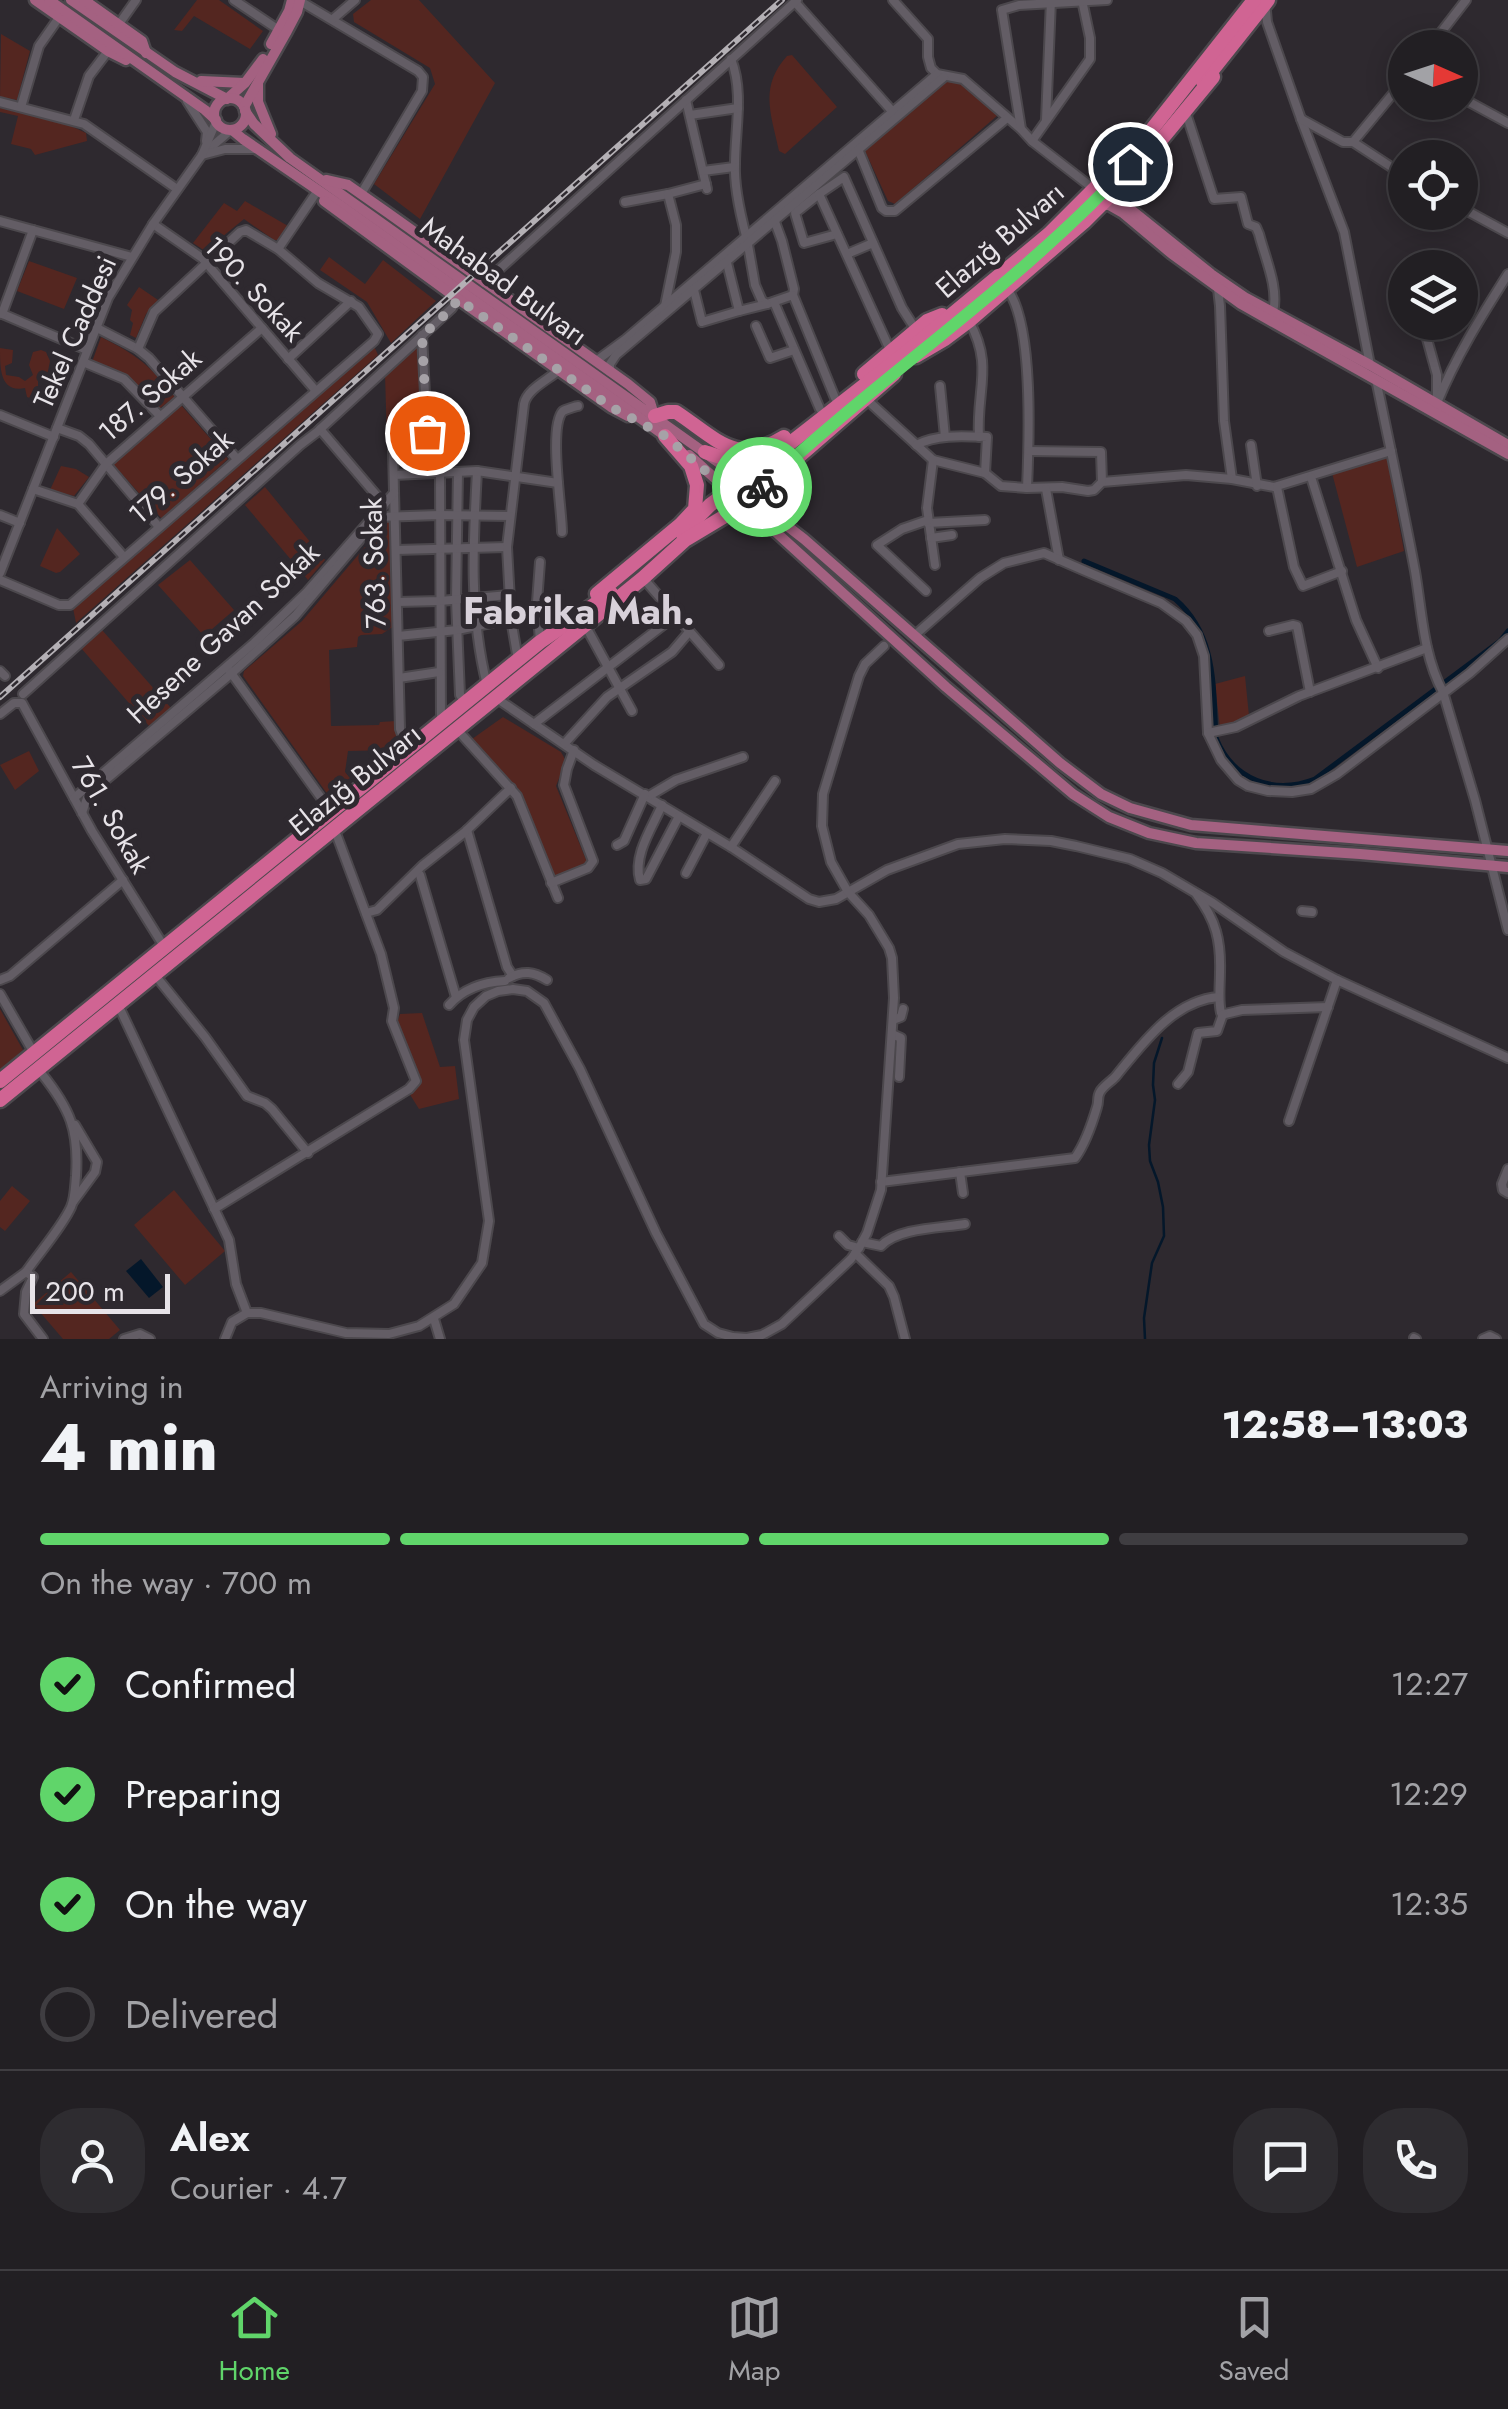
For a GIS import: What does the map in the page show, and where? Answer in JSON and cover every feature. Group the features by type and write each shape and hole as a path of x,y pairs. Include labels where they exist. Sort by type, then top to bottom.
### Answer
{"highway":[{"path":"912,354 921,332 1053,222 1090,186 1251,0"},
{"name":"Elazığ Bulvarı","path":"0,1090 611,592 715,512 748,501 1093,192 1145,138 1251,0"},
{"path":"912,354 946,339 1116,190 1267,11"},
{"name":"Elazığ Bulvarı","path":"742,480 1003,284 1106,190 1267,11"},
{"path":"655,416 676,412 727,446 745,452 772,445 926,321 942,315"},
{"path":"0,1081 565,623 680,525 695,508 697,484 691,466 665,436"},
{"path":"705,452 733,462 747,462 789,444"},
{"path":"742,480 751,487 748,501 734,500 729,491 734,484 742,480"},
{"name":"Elazığ Bulvarı","path":"0,1100 644,578 715,512 729,491"},
{"path":"565,623 611,592"},
{"path":"0,1109 552,661 585,625"}],"main road":[{"path":"36,0 108,51 163,80"},
{"path":"49,0 182,94 221,127 232,130 241,125 260,76 297,12 297,0"},
{"path":"70,0 146,54 189,80 238,101 245,109"},
{"path":"84,0 142,41 146,54"},
{"path":"216,121 216,106 244,83 259,64 297,0"},
{"path":"260,76 258,102 280,148"},
{"path":"189,80 244,83"},
{"name":"Mahabad Bulvarı","path":"245,109 254,124 318,184 665,436 729,491"},
{"name":"Mahabad Bulvarı","path":"232,130 318,184 742,480"},
{"path":"655,416 650,402 348,185 318,184 319,197 340,215 611,407 665,436"},
{"path":"1116,190 1120,201 1211,274 1508,445"},
{"path":"1101,204 1123,213 1240,304 1508,454"},
{"path":"710,475 723,476 722,464"},
{"path":"748,501 804,539 1101,794 1142,812 1191,825 1508,851"},
{"path":"748,501 938,680 1073,794 1109,817 1149,833 1196,842 1508,867"},
{"path":"938,680 951,668"}],"street":[{"path":"119,24 136,0"},
{"path":"234,0 279,30"},
{"path":"297,0 423,77 422,91 361,194"},
{"path":"333,19 355,0"},
{"path":"893,0 928,39 931,68 940,76 963,79 1032,142 1090,186"},
{"path":"1021,129 1004,8 1018,3 1107,0"},
{"path":"1443,30 1466,0"},
{"path":"484,282 796,1 892,112"},
{"path":"1046,122 1052,1"},
{"path":"1032,142 1090,59 1082,1"},
{"path":"1267,11 1300,119 1344,232 1370,365"},
{"path":"21,107 39,46 60,16"},
{"path":"74,120 88,76 108,51"},
{"path":"732,60 738,108 734,167 755,286 762,301 771,303"},
{"path":"773,218 892,112 940,76"},
{"path":"596,362 858,149 940,76"},
{"path":"182,94 207,132 202,155"},
{"path":"626,202 706,186 686,100"},
{"path":"1353,142 1388,100"},
{"path":"0,102 84,124 178,189"},
{"path":"1478,106 1508,123"},
{"path":"690,115 738,108"},
{"path":"1185,110 1214,199 1240,197 1248,224 1260,234 1274,290 1273,312"},
{"path":"858,149 882,208 895,211 1007,118"},
{"path":"1300,119 1343,142 1353,142 1388,165"},
{"name":"Tekel Caddesi","path":"0,576 108,298 153,224 202,155 216,121"},
{"path":"202,155 232,130"},
{"path":"202,155 230,148 260,149"},
{"path":"703,172 734,167"},
{"path":"837,234 804,243 795,213 844,177 902,308 916,330"},
{"path":"278,249 318,184"},
{"path":"664,306 676,252 676,225 668,194"},
{"path":"819,194 891,352"},
{"path":"1478,217 1508,233"},
{"path":"773,218 793,294 835,398"},
{"path":"0,221 132,257"},
{"name":"190. Sokak","path":"153,224 206,262 316,390"},
{"path":"33,230 1,314 88,350"},
{"path":"138,349 154,312 246,230 351,301 288,359"},
{"path":"610,372 616,355 727,263 747,240"},
{"path":"846,254 873,242"},
{"path":"727,263 739,311"},
{"path":"1438,403 1454,366 1508,274"},
{"path":"1007,289 1023,325 1027,488"},
{"path":"1218,289 1224,421 1232,479"},
{"path":"694,290 702,322 793,294"},
{"path":"0,714 320,429 458,299"},
{"name":"179. Sokak","path":"0,576 60,605 70,605 374,342 378,334 351,301"},
{"path":"771,303 820,409"},
{"path":"968,320 982,351 984,371 979,437"},
{"path":"756,326 770,358 794,350"},
{"path":"96,328 138,349 237,458"},
{"name":"187. Sokak","path":"78,504 106,464 262,328"},
{"name":"763. Sokak","path":"408,750 400,729 392,451 395,445 425,437 427,433 422,336"},
{"path":"1427,340 1438,403"},
{"path":"83,362 124,380 160,416"},
{"path":"518,660 507,547 525,398 559,370"},
{"path":"1376,379 1427,648 1481,822 1508,930"},
{"path":"940,386 945,437"},
{"path":"865,398 933,460 985,473 1001,486 1088,491 1102,482 1186,476 1277,487 1391,451"},
{"path":"562,532 556,449 561,414 578,406"},
{"path":"0,415 56,433 79,436 159,526"},
{"path":"320,429 382,503"},
{"path":"916,445 945,437 988,439 985,473"},
{"path":"1252,444 1257,486"},
{"path":"1029,451 1101,452 1102,482"},
{"path":"933,460 927,508 935,565"},
{"path":"394,475 477,471 558,483"},
{"path":"477,471 474,598 487,686"},
{"path":"458,472 457,630 460,695 466,703"},
{"path":"440,474 440,724"},
{"path":"1310,477 1356,620 1378,668"},
{"path":"1277,487 1301,584 1342,571"},
{"path":"1046,488 1059,560"},
{"path":"34,489 78,504 124,557"},
{"name":"Hesene Gavan Sokak","path":"74,798 229,670 307,592 394,492"},
{"path":"0,515 20,523"},
{"path":"82,813 95,788 295,616 379,517 510,516"},
{"path":"926,591 877,544 902,529 928,522 985,520"},
{"path":"931,538 952,534"},
{"path":"396,550 507,547"},
{"path":"915,636 1004,563 1044,553 1160,602 1197,635 1221,760 1238,780 1268,791 1302,791 1336,774 1441,687 1479,666 1508,639"},
{"path":"540,562 536,602 540,642"},
{"path":"644,578 719,665"},
{"path":"397,602 509,595"},
{"path":"534,724 676,616"},
{"path":"398,636 511,619"},
{"path":"585,625 632,711"},
{"path":"1269,631 1296,626 1301,674 1310,692"},
{"path":"565,743 594,710 672,652 689,632"},
{"path":"449,1005 456,997 488,982 508,982 544,1003 580,1068 656,1233 704,1324 732,1337 762,1335 782,1324 859,1248 882,1182 894,998 889,948 831,862 821,810 859,676 865,664 884,646"},
{"path":"1213,732 1236,727 1310,692 1427,648"},
{"path":"229,670 332,812"},
{"path":"400,678 439,672"},
{"name":"761. Sokak","path":"22,698 82,813 165,948"},
{"path":"502,702 594,765 809,899 828,901 940,848 1006,839 1051,841 1130,859 1162,873 1284,952 1508,1058"},
{"path":"462,735 517,796 558,898"},
{"path":"551,883 588,868 592,861 564,785 574,750"},
{"path":"618,845 624,841 647,795 684,777 743,757"},
{"path":"731,847 775,781"},
{"path":"366,913 377,910 511,788"},
{"path":"662,805 640,856 640,880 646,879 679,816"},
{"path":"1467,826 1481,822"},
{"path":"467,830 508,982"},
{"path":"686,873 707,833"},
{"path":"214,1210 416,1081 392,1021 394,1008 381,954 337,836"},
{"path":"420,875 456,997"},
{"path":"0,980 10,976 122,880"},
{"path":"1194,892 1216,926 1223,1014"},
{"path":"1492,913 1503,911"},
{"path":"225,1339 232,1322 247,1313 371,1337 402,1332 434,1319 454,1304 482,1263 489,1221 464,1040 466,1020 486,996 524,972 547,980"},
{"path":"159,980 247,1096 272,1109 308,1153"},
{"path":"1289,1122 1337,980"},
{"path":"0,994 34,1053"},
{"path":"882,1182 1075,1158 1086,1138 1101,1090 1136,1050 1172,1016 1204,998 1219,996"},
{"path":"1223,1014 1328,1007"},
{"path":"893,1020 901,1018 902,1008"},
{"path":"121,1011 229,1240 236,1284 247,1313"},
{"path":"1178,1084 1188,1072 1198,1033 1217,1031 1223,1014"},
{"path":"892,1034 901,1038 902,1044 899,1077"},
{"path":"0,1291 26,1272 95,1172 97,1162 63,1101 42,1074"},
{"path":"70,1117 76,1156 72,1202"},
{"path":"1508,1169 1502,1184 1508,1193"},
{"path":"960,1172 964,1193"},
{"path":"839,1236 848,1245 859,1248 881,1246 890,1237 905,1233 965,1224"},
{"path":"859,1248 889,1286 904,1339"},
{"path":"26,1272 33,1277 26,1292 24,1314 43,1339"},
{"path":"434,1319 440,1339"},
{"path":"124,1339 140,1334 150,1339"},
{"path":"1483,1339 1496,1339"}],"shaded area":[{"path":"197,0 219,0 263,31 250,49 194,16 182,31 174,30"},
{"path":"371,0 419,0 495,83 420,219 374,184 435,84 430,68 354,22 353,14"},
{"path":"1,34 30,51 17,100 0,97"},
{"path":"792,55 837,107 785,154 779,151 770,90 778,67"},
{"path":"957,79 998,115 895,204 888,201 865,151 949,80"},
{"path":"0,108 71,126 86,133 87,141 35,155 31,149 11,144 18,116 0,112"},
{"path":"245,201 288,226 278,240 244,219 205,251 193,243 224,203 237,211"},
{"path":"329,257 365,284 383,260 436,301 391,343 367,302 320,270"},
{"path":"29,261 77,278 64,309 17,291"},
{"path":"139,287 158,300 146,314 136,338 130,335 132,310 127,305"},
{"path":"101,337 142,362 175,397 159,409 123,373 92,362"},
{"path":"374,346 378,355 76,623 73,608"},
{"path":"417,346 422,431 387,441 385,374"},
{"path":"0,348 13,350 12,363 5,366 6,375 25,381 33,375 29,365 33,352 46,352 50,361 47,376 38,378 38,388 47,389 52,396 42,402 27,397 25,388 17,389 6,383"},
{"path":"181,405 228,459 162,519 113,464"},
{"path":"1387,458 1404,551 1357,567 1332,473"},
{"path":"61,466 89,477 74,496 50,490"},
{"path":"265,487 325,560 308,580 245,505"},
{"path":"387,521 391,523 394,626 382,634 361,635 357,647 329,650 331,726 396,721 396,750 348,751 345,772 350,778 328,795 243,676 244,671 302,621"},
{"path":"57,528 80,554 56,573 40,566"},
{"path":"190,560 234,610 204,636 158,585"},
{"path":"102,630 171,708 149,726 81,648"},
{"path":"1245,676 1249,716 1220,728 1215,684"},
{"path":"503,717 561,752 566,761 556,786 587,862 555,877 521,793 472,739"},
{"path":"29,751 39,771 15,790 0,765"},
{"path":"0,1009 23,1050 0,1070"},
{"path":"422,1013 440,1067 455,1066 459,1099 419,1109 409,1093 420,1083 397,1023 400,1014"},
{"path":"12,1186 30,1201 5,1231 0,1227 0,1201"},
{"path":"174,1190 225,1251 185,1285 134,1225"},
{"path":"71,1272 120,1330 109,1339 63,1339 33,1304"}],"water":[{"path":"141,1259 163,1287 149,1298 126,1271"}],"waterway":[{"path":"1084,561 1175,599 1189,613 1206,645 1210,663 1216,738 1223,752 1244,774 1270,784 1300,784 1315,779 1500,641 1508,631"},
{"path":"1145,1339 1152,1263 1164,1236 1163,1207 1149,1145 1155,1100 1154,1063 1162,1038"}],"railway":[{"path":"0,697 782,0"}],"way so far":[{"path":"427,433 422,336 458,299 611,407 665,436 700,464 736,502 744,504 762,487"}],"district":[{"name":"Fabrika Mah.","path":"579,610"}],"route":[{"path":"762,487 1003,284 1130,164"}]}
